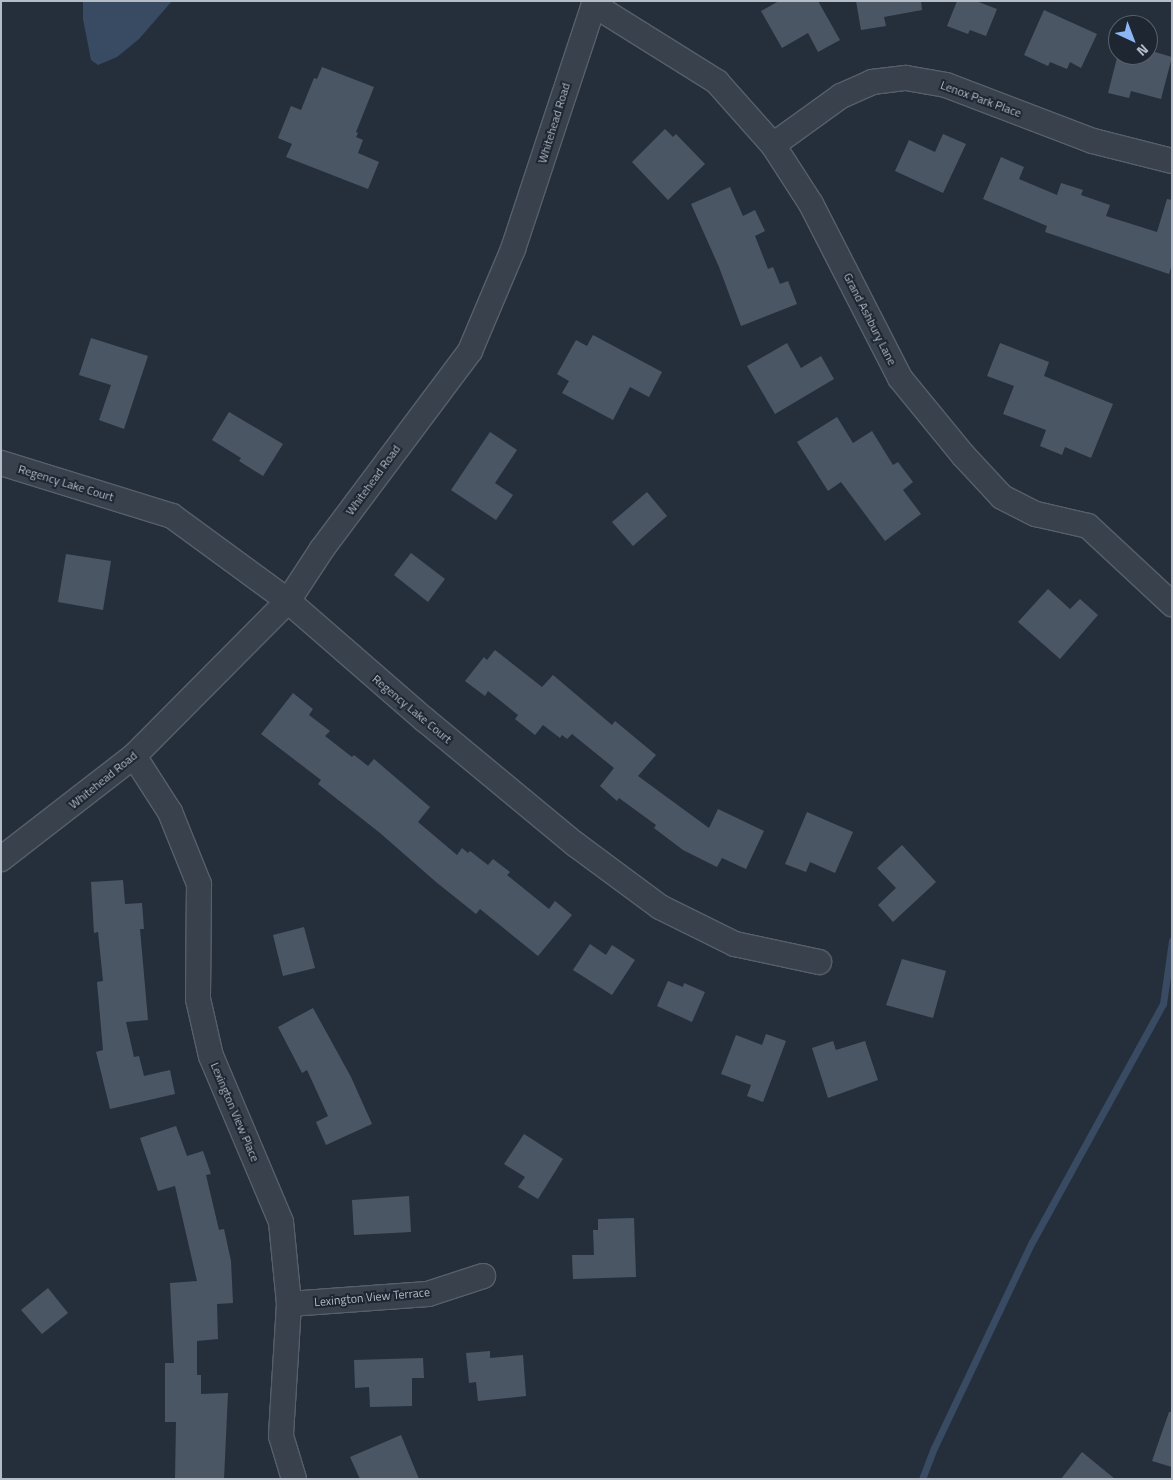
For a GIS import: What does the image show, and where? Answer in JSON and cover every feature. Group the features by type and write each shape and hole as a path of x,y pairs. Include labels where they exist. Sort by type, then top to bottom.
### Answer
{"street":[{"name":"Grand Ashbury Lane","path":"595,3 717,82 773,145 811,204 900,378 963,455 1002,497 1036,514 1088,526 1172,604"},
{"name":"Whitehead Road","path":"1,859 134,756 288,601 322,549 470,351 513,249 544,158 565,86 595,3"},
{"name":"Lenox Park Place","path":"773,145 841,96 872,82 906,78 946,85 1094,141 1172,161"},
{"name":"Regency Lake Court","path":"1,463 172,516 288,601 417,714 537,813 660,907 735,944 819,962"},
{"name":"Lexington View Place","path":"134,756 170,812 199,884 198,1000 212,1056 281,1222 289,1304 282,1436 294,1479"},
{"name":"Lexington View Terrace","path":"289,1304 428,1294 483,1276"}],"water":[{"path":"83,1 172,1 139,39 117,57 98,65 91,60 83,19"}],"building":[{"path":"779,1 818,1 840,40 818,52 808,33 782,48 761,11"},
{"path":"856,1 921,1 922,10 884,17 886,26 861,30"},
{"path":"957,1 976,1 997,9 986,36 970,30 968,34 947,26"},
{"path":"1044,10 1097,34 1081,68 1070,62 1067,69 1050,62 1048,66 1024,55"},
{"path":"1158,53 1172,57 1161,99 1131,91 1129,98 1108,93 1115,65 1158,65"},
{"path":"322,67 374,87 356,132 358,133 356,137 363,140 358,153 379,162 368,189 286,157 292,144 278,138 291,106 301,110 314,78 317,79"},
{"path":"665,129 673,137 676,134 705,164 668,200 632,162"},
{"path":"943,134 966,144 943,193 895,171 909,140 935,152"},
{"path":"1001,157 1024,167 1019,179 1057,195 1061,183 1083,190 1081,195 1110,205 1106,216 1157,232 1167,199 1172,200 1172,264 1169,274 1045,232 1047,226 983,199"},
{"path":"730,187 743,216 755,210 765,231 755,236 768,269 773,267 780,284 788,281 797,304 741,326 719,267 691,204"},
{"path":"593,335 662,372 649,397 630,387 613,420 562,393 569,381 557,374 576,340 587,346"},
{"path":"91,338 148,356 124,429 99,420 111,385 79,375"},
{"path":"787,343 801,368 821,356 834,379 775,414 747,366"},
{"path":"1000,343 1049,362 1044,376 1113,404 1091,458 1065,447 1062,455 1040,446 1046,430 1003,414 1014,386 987,376"},
{"path":"229,412 283,444 263,476 239,461 241,458 212,440"},
{"path":"837,417 853,443 872,431 893,465 898,462 913,482 903,490 921,514 885,541 841,482 828,491 797,442"},
{"path":"490,432 517,450 495,483 513,495 496,520 451,490"},
{"path":"647,492 667,516 633,546 612,522"},
{"path":"411,553 445,579 428,602 394,575"},
{"path":"66,554 111,561 103,610 58,602"},
{"path":"1048,589 1070,609 1080,599 1098,615 1060,659 1018,622"},
{"path":"495,650 542,687 553,675 612,725 615,721 656,755 638,776 709,828 718,809 764,831 746,869 722,858 717,867 683,850 654,828 656,825 619,798 617,801 600,786 614,768 572,734 567,739 562,735 560,738 543,725 535,735 515,719 518,715 488,691 485,696 465,681 484,657 487,660"},
{"path":"293,693 313,709 309,715 330,731 325,736 352,757 354,755 368,766 374,759 430,807 418,822 457,855 462,848 468,853 470,851 488,865 493,859 510,872 507,875 549,909 555,901 572,915 538,956 480,909 476,914 436,882 380,833 318,784 321,780 261,734"},
{"path":"807,812 853,832 835,873 810,862 806,872 785,864"},
{"path":"902,845 936,882 893,922 878,905 896,888 877,868"},
{"path":"123,880 125,904 142,903 144,929 140,929 148,1020 126,1022 134,1057 139,1056 144,1076 170,1070 175,1094 110,1109 96,1052 103,1050 97,982 103,981 98,932 94,933 91,882"},
{"path":"304,927 315,968 283,976 273,935"},
{"path":"590,944 606,955 612,945 635,960 612,995 573,970"},
{"path":"902,959 946,971 933,1018 886,1005"},
{"path":"668,981 683,987 684,983 705,992 692,1022 657,1006"},
{"path":"313,1008 351,1077 372,1124 326,1145 316,1122 328,1116 307,1070 302,1073 278,1027"},
{"path":"766,1034 786,1041 763,1102 747,1096 751,1085 721,1074 736,1035 762,1045"},
{"path":"833,1041 836,1050 865,1041 878,1080 828,1098 812,1048"},
{"path":"176,1126 187,1156 203,1151 211,1174 206,1175 219,1230 224,1229 231,1261 233,1303 217,1304 218,1339 197,1341 197,1375 201,1375 201,1394 228,1393 224,1479 175,1479 176,1422 165,1422 165,1363 174,1363 170,1283 197,1281 175,1186 158,1191 140,1138"},
{"path":"524,1134 563,1159 538,1199 518,1187 525,1177 504,1164"},
{"path":"409,1196 411,1232 354,1235 352,1200"},
{"path":"634,1218 636,1277 573,1279 572,1255 594,1255 593,1230 598,1230 598,1219"},
{"path":"48,1288 68,1313 42,1334 21,1310"},
{"path":"490,1351 490,1358 523,1355 526,1396 478,1401 476,1382 469,1383 466,1353"},
{"path":"423,1358 424,1378 412,1378 412,1406 370,1407 369,1387 355,1388 354,1360"},
{"path":"1169,1412 1172,1412 1172,1467 1152,1461"},
{"path":"401,1435 419,1479 360,1479 350,1457"},
{"path":"1082,1452 1115,1479 1061,1479"}],"waterway":[{"path":"922,1479 934,1448 1032,1242 1163,1004 1172,941"}]}
